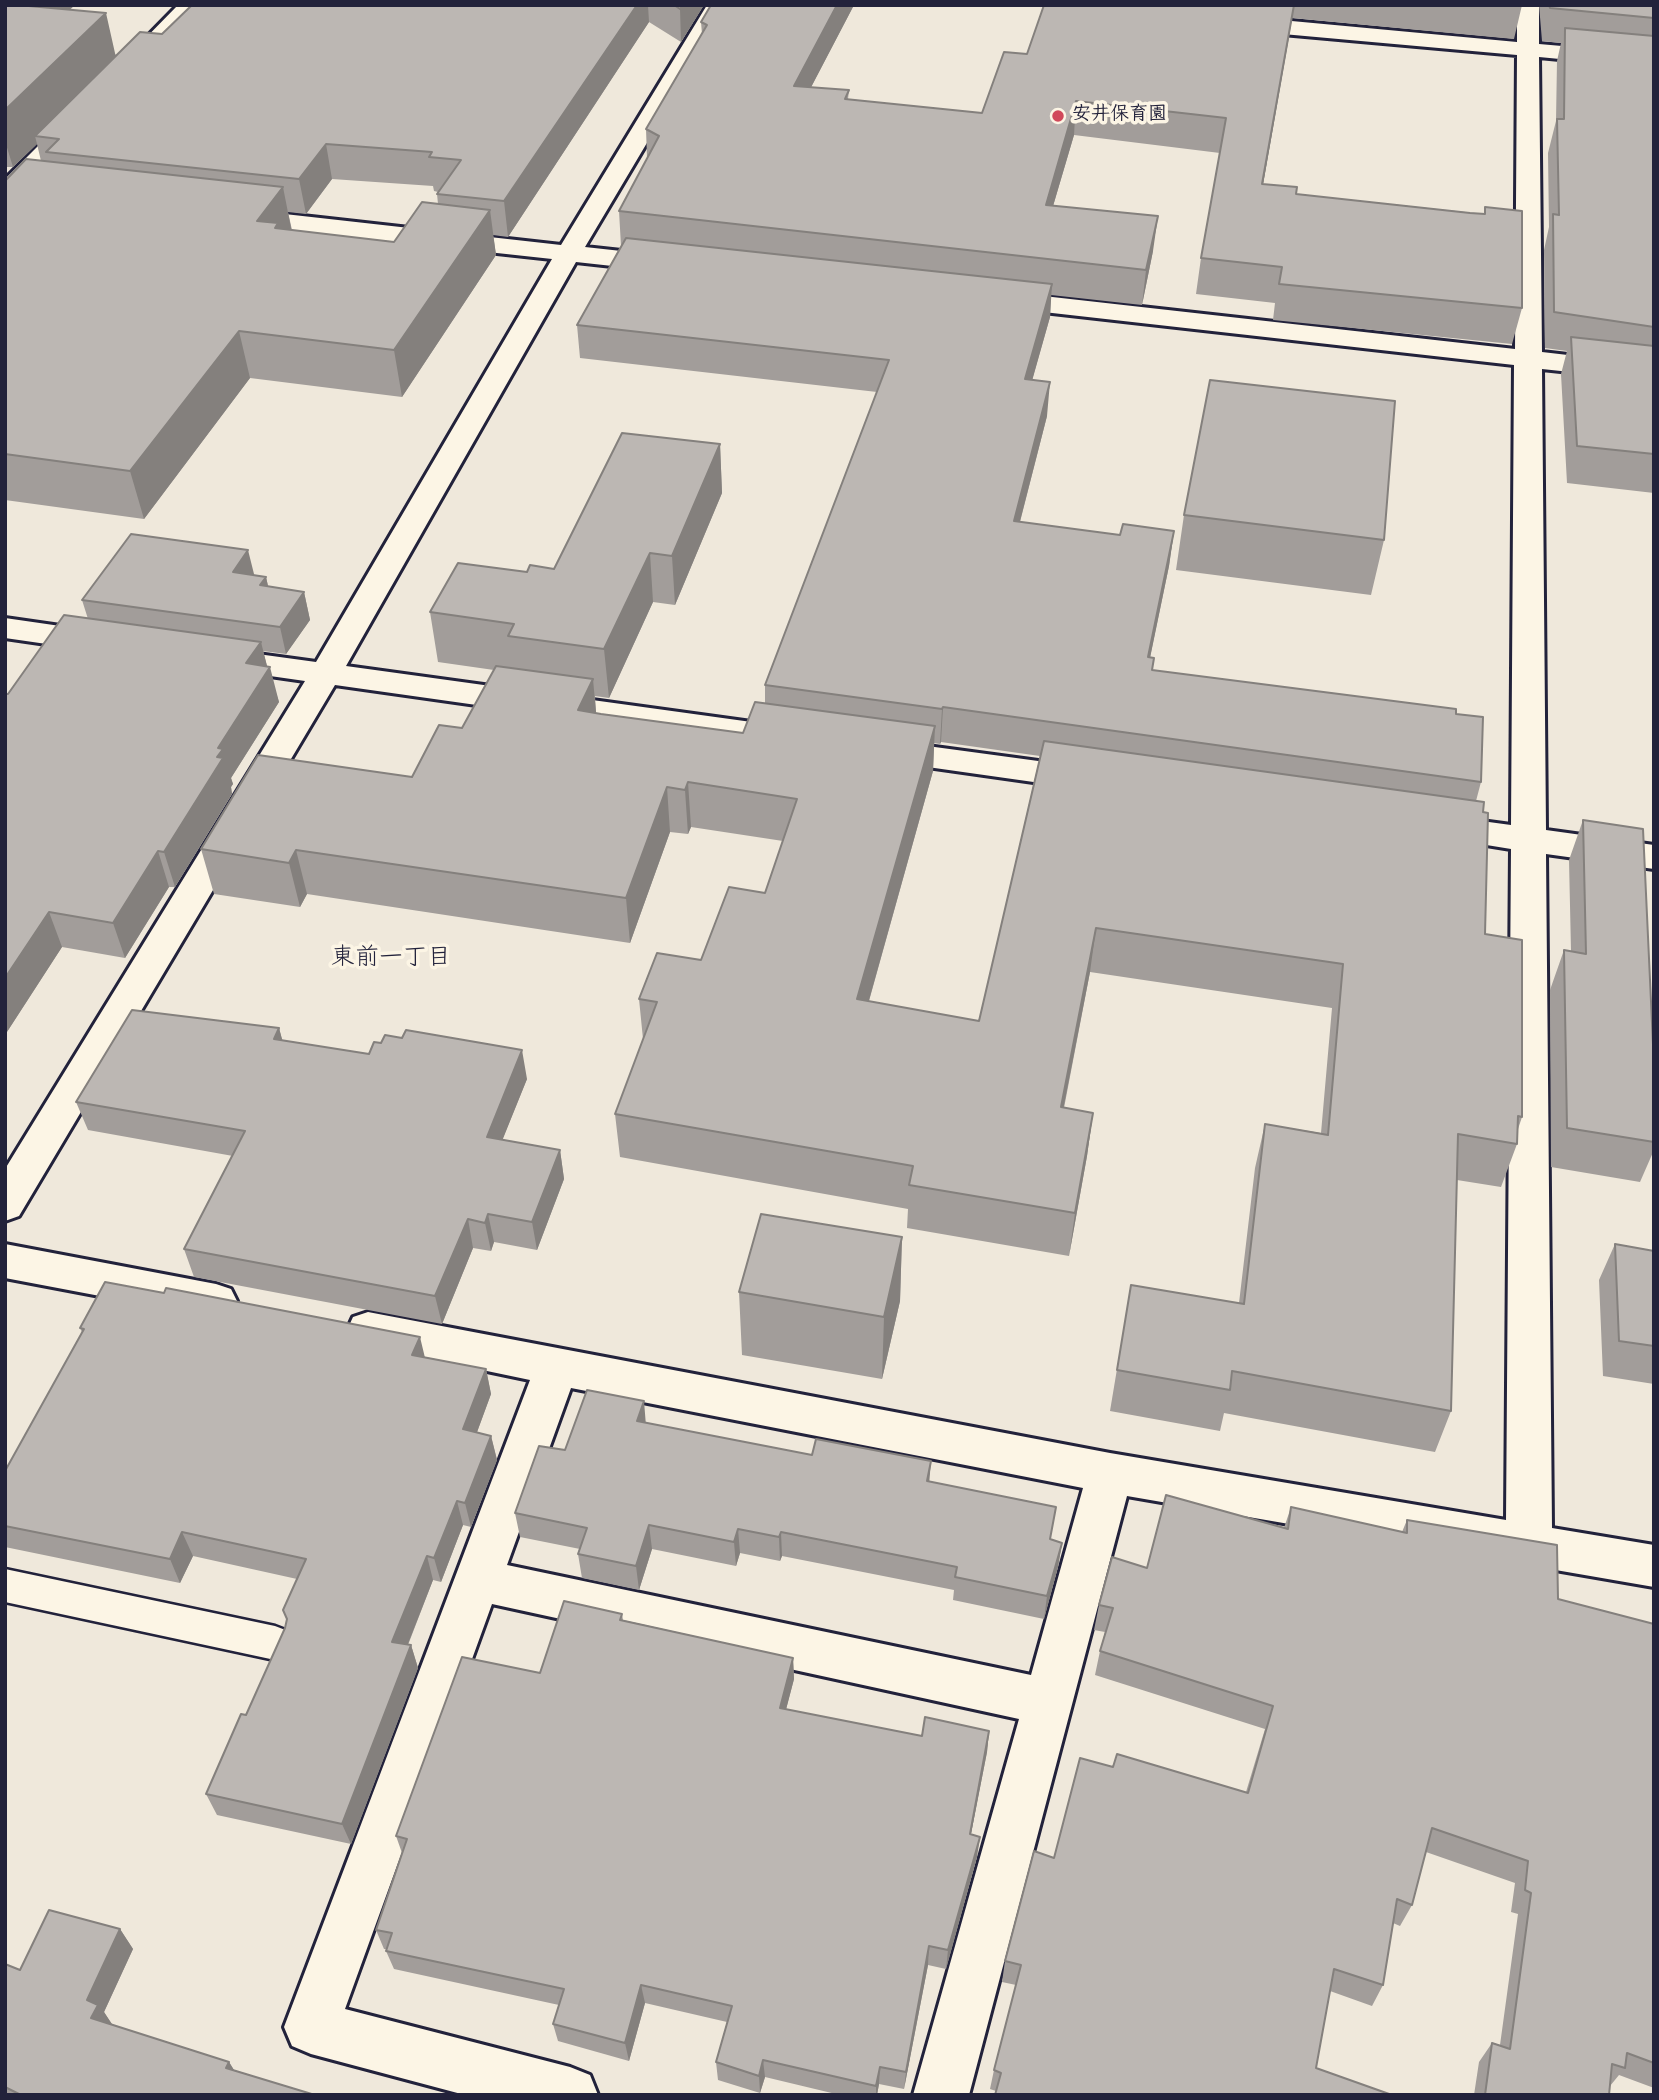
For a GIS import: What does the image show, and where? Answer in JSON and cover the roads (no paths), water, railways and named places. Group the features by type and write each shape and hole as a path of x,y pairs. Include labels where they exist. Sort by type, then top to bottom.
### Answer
{"street":[{"path":"123,74 191,5"},
{"path":"5,1205 325,674 568,254 718,5"},
{"path":"1528,5 1531,840 1529,1544"},
{"path":"1217,21 1654,61"},
{"path":"6,192 94,103"},
{"path":"6,192 37,194"},
{"path":"214,214 693,267"},
{"path":"970,296 1654,373"},
{"path":"5,628 138,647"},
{"path":"178,653 1115,783"},
{"path":"1406,823 1654,857"},
{"path":"5,1261 261,1310"},
{"path":"328,1323 1110,1473 1654,1566"},
{"path":"557,1367 311,2027 570,2095"},
{"path":"941,2095 1110,1473"},
{"path":"478,1580 1047,1702"}],"lane":[{"path":"5,1585 275,1643"}],"place":[{"name":"安井保育園","path":"1058,116"}],"district":[{"name":"東前一丁目","path":"391,960"}]}
